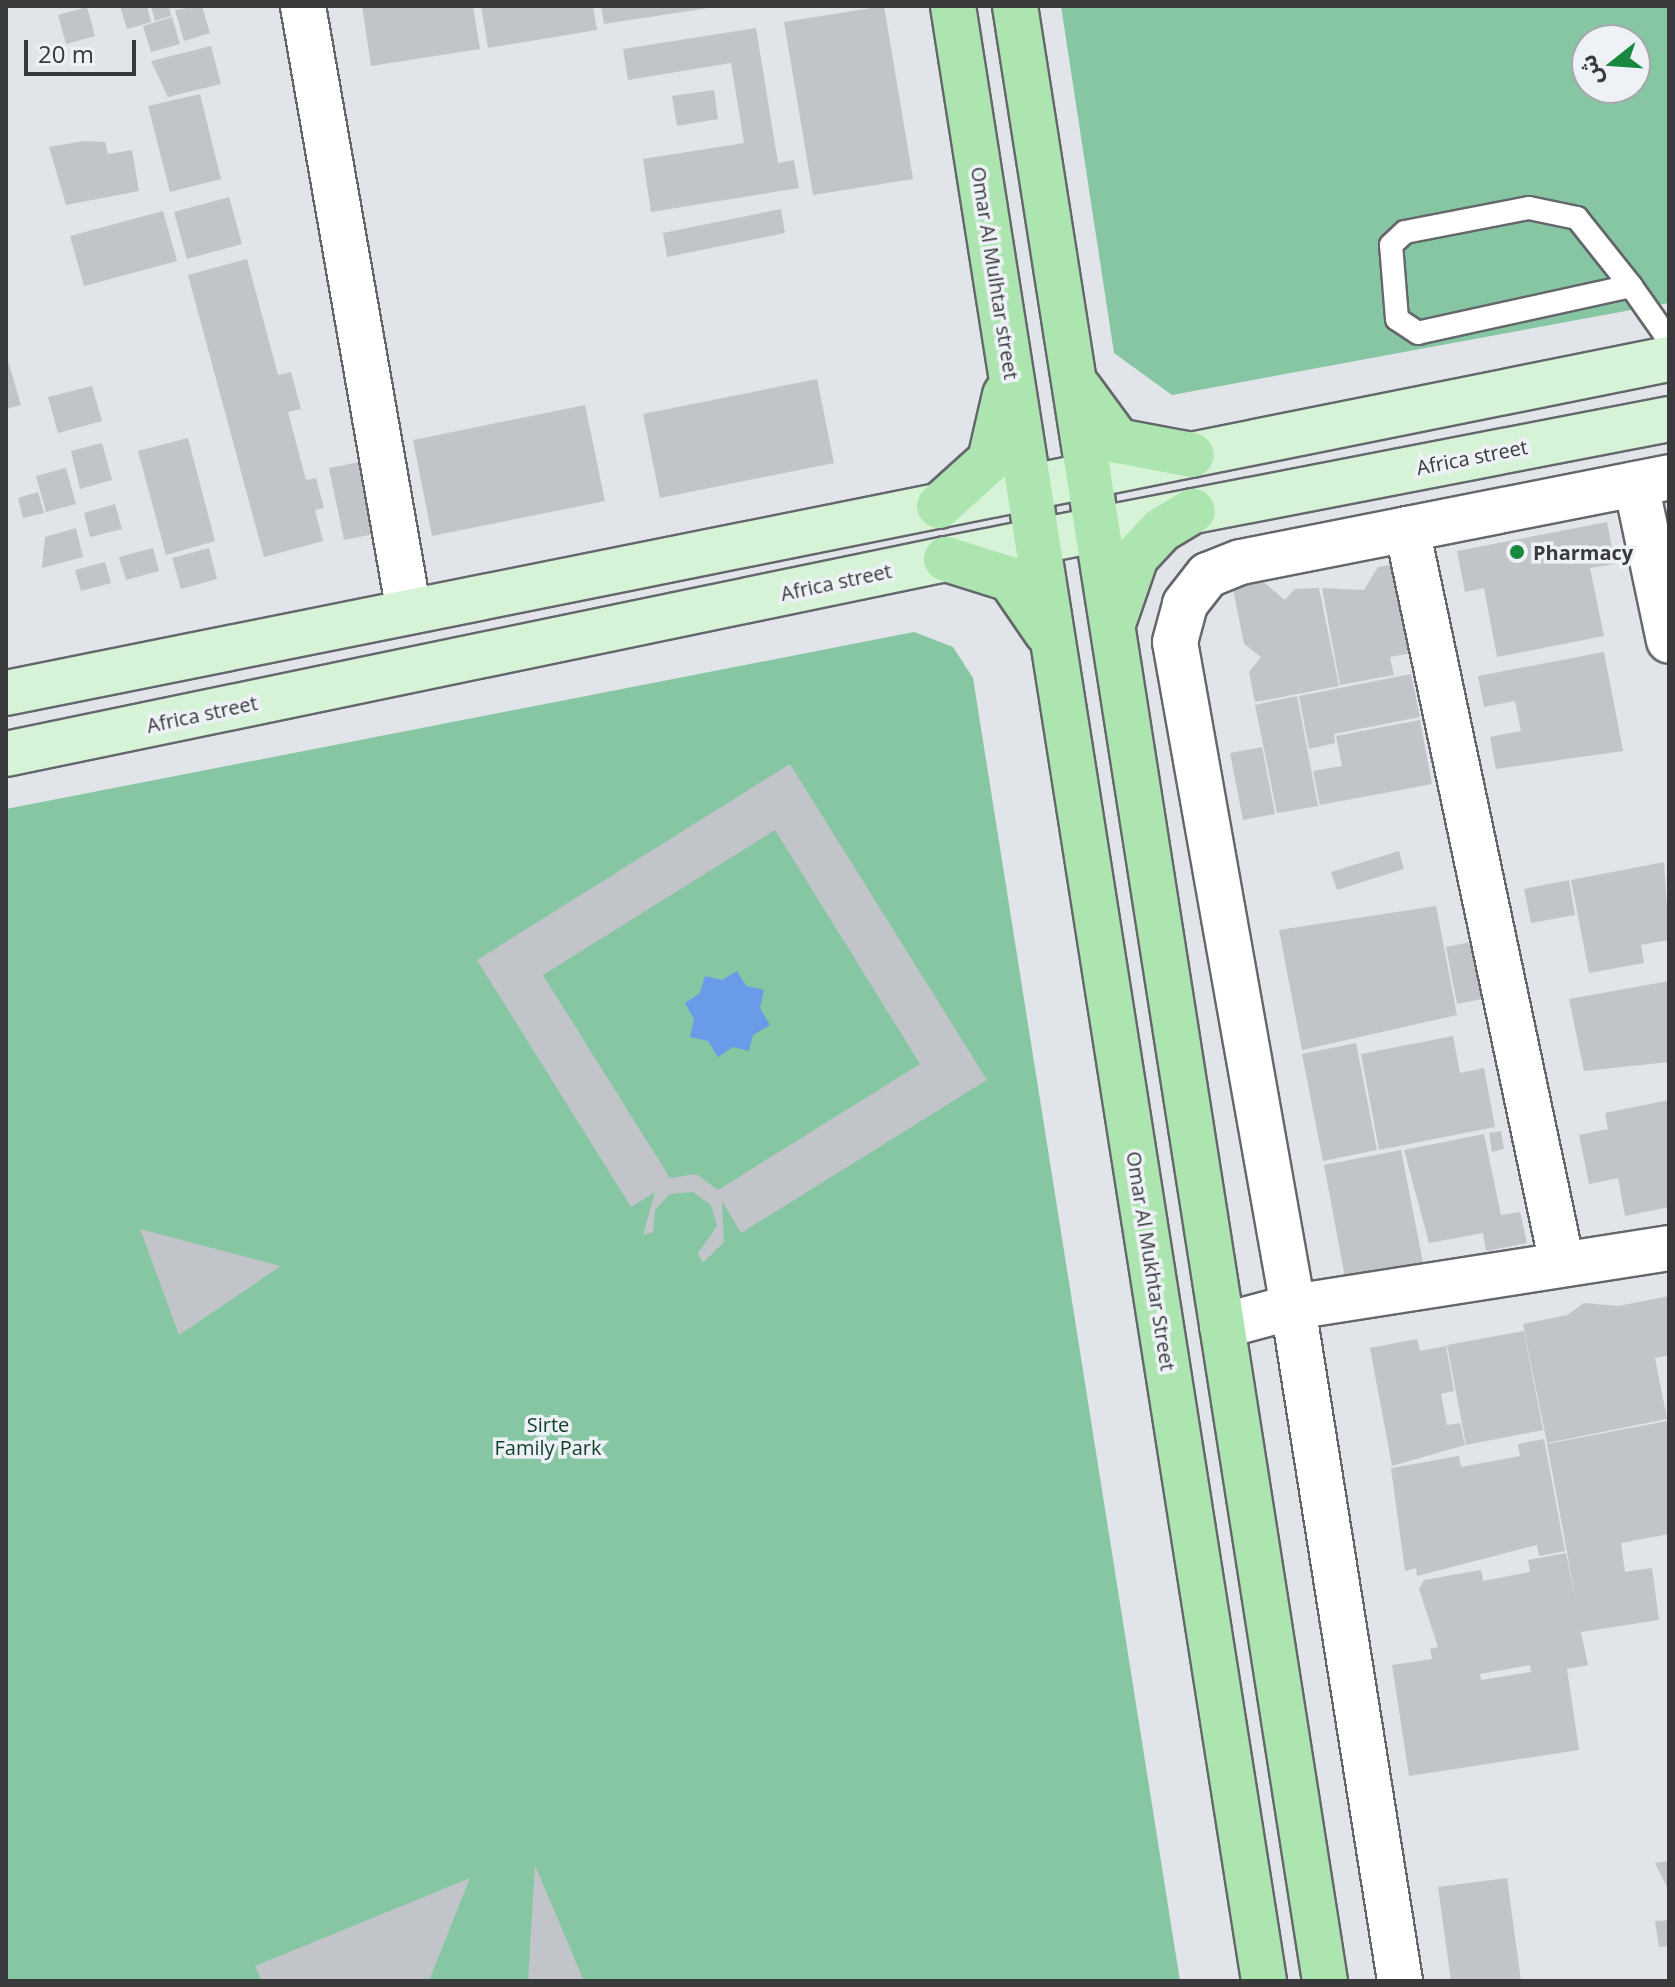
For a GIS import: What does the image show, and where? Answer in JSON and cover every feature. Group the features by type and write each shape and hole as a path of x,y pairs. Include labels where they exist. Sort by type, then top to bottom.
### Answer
{"main road":[{"name":"Omar Al Mulhtar street","path":"953,6 1038,541"},
{"path":"1015,6 1325,1981"},
{"path":"939,506 990,460 1009,365"},
{"path":"1071,368 1101,427 1118,441 1192,455"},
{"path":"1112,628 1136,557 1161,530 1193,511"},
{"name":"Omar Al Mukhtar Street","path":"1038,541 1264,1981"},
{"path":"946,559 1010,579 1047,634 1059,677"}],"street":[{"path":"303,6 409,612"},
{"path":"6,693 1669,359"},
{"name":"Africa street","path":"6,754 946,559 1669,419"},
{"path":"1400,1981 1293,1307 1175,642 1185,604 1208,575 1407,529 1652,481 1669,641"},
{"path":"1407,529 1562,1264"},
{"path":"1222,1326 1293,1307 1669,1248"}],"lane":[{"path":"1631,286 1418,333 1397,319 1391,245 1405,232 1529,208 1577,218 1631,286 1669,340"}],"green space":[{"path":"1061,6 1669,6 1669,303 1172,395 1114,353"},
{"name":"Sirte Family Park","path":"914,632 953,647 973,678 1180,1981 6,1981 6,809"}],"water":[{"path":"737,971 746,986 764,990 760,1008 770,1025 753,1035 749,1051 733,1047 718,1057 708,1041 690,1037 694,1019 685,1003 700,993 705,976 722,980"}],"building":[{"path":"120,6 147,6 151,22 127,29"},
{"path":"151,6 169,6 171,16 155,21"},
{"path":"202,6 210,33 184,41 175,10"},
{"path":"362,6 473,6 480,49 371,66"},
{"path":"481,6 593,6 597,30 488,48"},
{"path":"601,6 708,6 708,8 604,24"},
{"path":"884,6 913,179 813,195 784,22"},
{"path":"87,7 95,36 66,44 58,15"},
{"path":"172,17 180,44 151,52 143,26"},
{"path":"756,28 778,163 794,160 799,188 651,212 643,159 744,143 731,63 628,80 623,49"},
{"path":"211,46 221,84 168,97 151,61"},
{"path":"714,90 718,119 677,126 672,96"},
{"path":"200,94 221,179 170,192 148,106"},
{"path":"84,141 105,142 108,154 132,150 139,191 66,205 49,147"},
{"path":"229,197 242,244 187,259 174,212"},
{"path":"781,209 785,233 667,257 663,233"},
{"path":"163,211 177,261 84,286 70,236"},
{"path":"247,259 278,375 291,372 301,409 288,412 306,480 316,478 324,508 315,510 323,541 264,557 188,275"},
{"path":"6,354 21,405 6,409"},
{"path":"817,379 834,463 660,498 643,414"},
{"path":"92,386 102,421 58,433 48,397"},
{"path":"585,405 605,501 432,536 413,440"},
{"path":"188,438 215,541 166,555 138,451"},
{"path":"102,443 112,480 80,489 71,451"},
{"path":"360,462 374,534 344,540 329,468"},
{"path":"66,468 76,504 46,512 36,476"},
{"path":"38,492 44,513 23,518 18,498"},
{"path":"115,504 122,529 90,537 84,513"},
{"path":"1607,522 1615,564 1590,568 1604,636 1497,657 1484,588 1465,592 1457,551"},
{"path":"76,528 83,557 42,568 45,537"},
{"path":"153,548 159,571 126,580 119,557"},
{"path":"209,548 217,579 181,589 172,558"},
{"path":"105,562 111,583 81,591 75,570"},
{"path":"1400,563 1417,652 1390,657 1394,675 1340,685 1322,588 1364,590 1378,567"},
{"path":"1260,579 1285,600 1295,589 1319,588 1339,686 1255,702 1249,672 1261,657 1244,644 1232,584"},
{"path":"1604,652 1623,751 1496,769 1490,737 1521,731 1515,701 1484,707 1478,676"},
{"path":"1411,674 1420,717 1334,734 1335,743 1309,749 1299,696"},
{"path":"1297,696 1318,806 1277,813 1255,705"},
{"path":"1420,720 1432,784 1320,805 1313,771 1342,766 1336,736"},
{"path":"1262,747 1275,814 1243,820 1230,753"},
{"path":"790,764 987,1080 741,1233 722,1201 724,1242 703,1263 698,1253 717,1226 711,1205 693,1192 670,1194 655,1210 653,1232 643,1235 655,1192 631,1207 477,960","holes":["775,830 920,1064 718,1190 696,1174 670,1178 543,975"]},
{"path":"1399,851 1404,869 1337,890 1331,872"},
{"path":"1664,862 1669,940 1641,945 1644,963 1589,973 1571,880"},
{"path":"1569,880 1575,915 1531,923 1524,889"},
{"path":"1436,906 1457,1015 1302,1050 1279,930"},
{"path":"1471,942 1482,999 1457,1004 1446,947"},
{"path":"1669,981 1669,1062 1584,1071 1569,999"},
{"path":"1453,1036 1460,1073 1484,1068 1495,1127 1379,1150 1361,1054"},
{"path":"1356,1043 1377,1150 1323,1161 1302,1054"},
{"path":"1669,1100 1669,1207 1625,1216 1618,1178 1589,1184 1579,1135 1608,1129 1605,1113"},
{"path":"1501,1131 1504,1149 1492,1152 1489,1133"},
{"path":"1484,1134 1501,1215 1520,1212 1527,1243 1486,1251 1483,1233 1429,1243 1404,1150"},
{"path":"1401,1150 1425,1273 1347,1288 1324,1165"},
{"path":"140,1229 281,1266 179,1335"},
{"path":"1669,1296 1669,1355 1655,1358 1667,1419 1547,1443 1523,1324 1567,1315 1584,1303 1618,1306"},
{"path":"1524,1331 1543,1430 1466,1445 1447,1345"},
{"path":"1417,1339 1420,1351 1446,1346 1454,1391 1441,1394 1447,1425 1460,1423 1465,1445 1392,1466 1370,1348"},
{"path":"1667,1421 1669,1534 1621,1543 1625,1572 1652,1568 1659,1620 1581,1632 1588,1665 1567,1669 1579,1750 1409,1776 1392,1665 1432,1659 1430,1649 1438,1647 1419,1589 1424,1580 1481,1570 1483,1581 1530,1572 1528,1560 1566,1553 1576,1601 1547,1444","holes":["1530,1665 1531,1672 1481,1680 1480,1674"]},
{"path":"1544,1439 1565,1551 1539,1556 1537,1545 1417,1576 1416,1568 1405,1571 1391,1468 1459,1456 1461,1467 1520,1456 1518,1444"},
{"path":"1669,1861 1669,1887 1667,1887 1655,1863"},
{"path":"535,1865 584,1981 528,1981"},
{"path":"470,1878 429,1981 262,1981 255,1966"},
{"path":"1507,1878 1521,1981 1451,1981 1438,1887"},
{"path":"1669,1920 1669,1946 1659,1947 1655,1921"}],"place":[{"name":"Pharmacy","path":"1517,552"}]}
